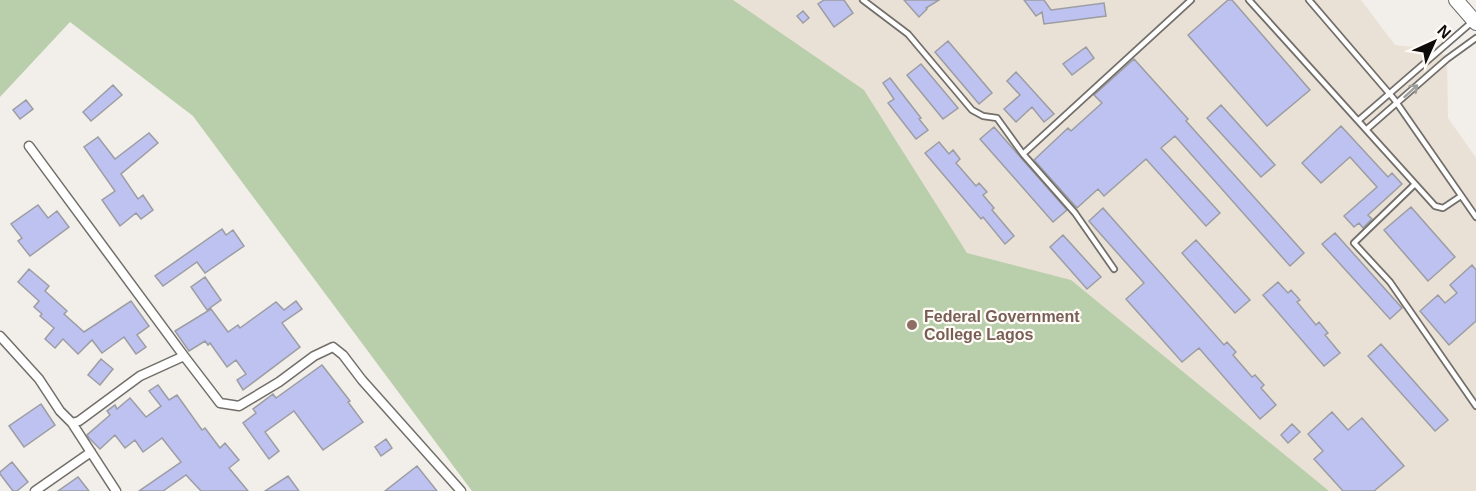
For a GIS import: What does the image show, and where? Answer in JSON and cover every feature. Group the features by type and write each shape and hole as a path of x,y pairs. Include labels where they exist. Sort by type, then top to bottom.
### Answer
{"highway":[{"path":"1456,0 1475,22"}],"street":[{"path":"29,146 220,403 238,406 279,382 314,356 333,347 343,355 362,380 461,491"},
{"path":"0,336 39,379 60,411 72,423 116,491"},
{"path":"72,423 79,421 140,376 184,356"},
{"path":"34,491 91,452"}],"lane":[{"path":"863,0 908,34 972,110 983,116 997,118 1023,154 1075,213 1114,269"},
{"path":"1023,154 1191,0"},
{"path":"1249,0 1435,206 1443,207 1461,196"},
{"path":"1309,0 1397,103 1476,217"},
{"path":"1359,120 1475,22"},
{"path":"1367,129 1447,59 1476,38"},
{"path":"1415,184 1354,243 1390,282 1476,406"}],"shaded area":[{"name":"Federal Government College Lagos","path":"97,0 1361,0 1395,45 1439,50 1447,59 1448,118 1476,158 1476,491 472,491 193,116"}],"green space":[{"name":"Federal Government College Lagos","path":"0,0 733,0 864,90 967,253 1071,280 1329,491 472,491 193,116 70,22 0,97"}],"building":[{"path":"824,0 844,0 853,13 834,27 818,4"},
{"path":"904,0 939,0 926,8 919,17"},
{"path":"1024,0 1044,0 1051,10 1104,3 1106,16 1044,24 1042,12 1036,16"},
{"path":"1228,0 1232,0 1310,90 1267,126 1188,35"},
{"path":"803,11 809,18 803,23 797,16"},
{"path":"948,41 992,93 979,104 935,52"},
{"path":"1086,47 1094,58 1072,75 1063,64"},
{"path":"1134,59 1304,253 1290,266 1175,136 1161,148 1220,213 1206,226 1146,159 1104,196 1098,189 1077,208 1034,160 1068,128 1071,131 1102,103 1094,95"},
{"path":"921,64 958,108 943,119 907,75"},
{"path":"1016,72 1054,114 1044,122 1032,107 1016,122 1004,109 1020,95 1007,81"},
{"path":"890,78 928,130 916,139 888,103 894,99 883,83"},
{"path":"113,85 122,95 91,121 83,112"},
{"path":"26,100 33,109 20,119 13,110"},
{"path":"1221,105 1275,165 1261,177 1207,118"},
{"path":"1341,126 1388,177 1392,173 1402,184 1368,215 1372,219 1363,228 1359,223 1354,227 1344,216 1377,187 1350,157 1321,183 1302,163"},
{"path":"994,127 1067,210 1053,222 980,139"},
{"path":"149,133 158,143 121,174 138,199 143,195 153,210 141,219 136,213 120,226 102,200 115,191 84,147 98,137 115,159"},
{"path":"939,142 949,154 953,150 960,159 956,163 976,186 979,183 987,192 983,195 994,208 992,210 1014,236 1005,244 925,153"},
{"path":"38,205 48,218 57,211 69,227 30,256 18,241 22,238 11,224"},
{"path":"1411,207 1455,257 1428,281 1384,230"},
{"path":"1103,208 1224,345 1227,342 1236,352 1233,355 1252,377 1255,375 1264,385 1261,388 1276,405 1260,419 1199,348 1182,362 1126,299 1144,283 1089,221"},
{"path":"222,229 226,235 233,230 244,246 205,273 197,262 163,286 155,276"},
{"path":"1335,233 1402,308 1390,319 1322,244"},
{"path":"1063,235 1101,277 1087,289 1050,247"},
{"path":"1196,240 1250,300 1235,313 1182,253"},
{"path":"1472,265 1476,270 1476,321 1449,345 1420,311 1438,295 1445,303 1457,293 1450,285"},
{"path":"29,269 49,286 45,291 67,311 64,314 84,332 131,301 149,326 137,335 146,347 136,354 124,337 102,353 92,340 78,354 63,339 55,348 45,339 54,328 40,316 42,314 34,307 39,301 18,282"},
{"path":"205,277 221,300 207,310 191,287"},
{"path":"1278,282 1288,293 1291,290 1300,300 1297,302 1316,325 1319,322 1328,333 1325,335 1340,353 1324,366 1263,295"},
{"path":"296,301 302,309 282,323 300,347 243,390 237,380 246,374 236,360 227,367 210,343 208,345 205,341 189,351 175,331 211,309 228,332 238,325 240,328 276,302 284,310"},
{"path":"1381,344 1448,420 1435,431 1368,356"},
{"path":"101,359 113,369 100,385 88,375"},
{"path":"322,365 363,422 323,450 294,411 265,432 279,451 269,459 243,423 256,413 253,409 273,394 276,398"},
{"path":"158,385 169,400 177,395 202,430 205,428 220,448 225,443 239,460 229,468 248,491 201,491 186,475 163,491 139,491 181,462 162,438 143,452 135,440 125,448 115,435 100,449 89,438 87,435 110,415 107,411 115,405 117,409 130,398 146,417 161,406 149,391"},
{"path":"41,404 55,425 24,447 9,426"},
{"path":"1332,412 1348,430 1362,418 1404,466 1374,491 1343,491 1314,459 1323,451 1308,434"},
{"path":"1292,424 1300,432 1288,443 1281,435"},
{"path":"386,439 392,448 381,456 375,447"},
{"path":"12,462 28,482 17,491 13,491 0,474"},
{"path":"417,466 437,491 385,491"},
{"path":"288,476 299,491 265,491"},
{"path":"78,477 89,491 58,491"}],"place":[{"name":"Federal Government College Lagos","path":"912,325"}]}
